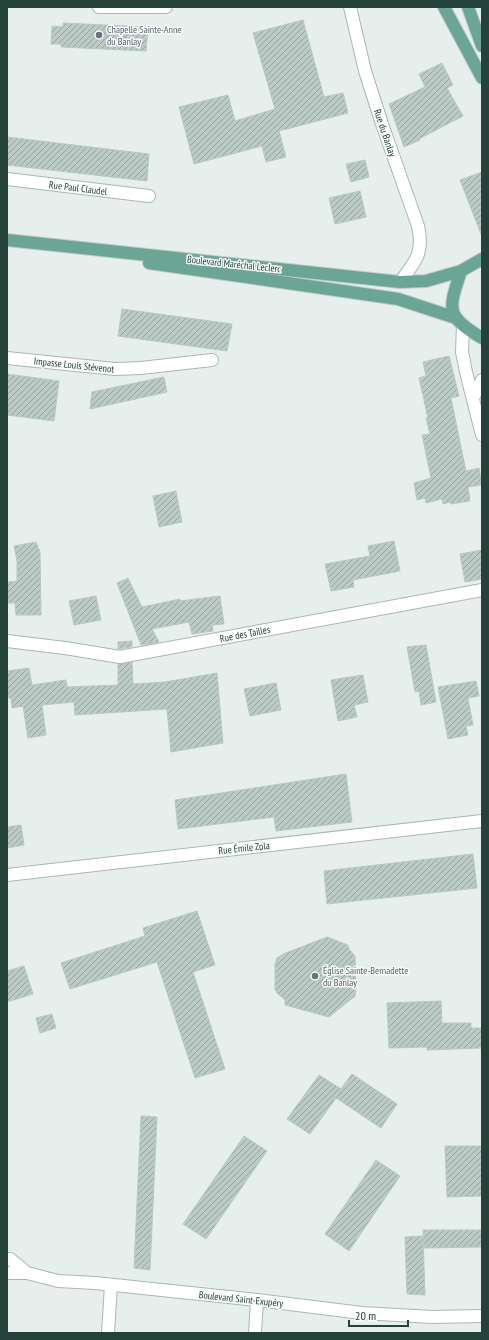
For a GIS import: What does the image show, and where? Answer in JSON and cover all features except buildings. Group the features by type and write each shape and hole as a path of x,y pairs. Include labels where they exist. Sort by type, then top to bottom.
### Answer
{"main road":[{"path":"444,7 482,78"},
{"path":"468,7 482,46"},
{"name":"Boulevard Maréchal Leclerc","path":"7,241 400,282 426,281 461,271 482,259"},
{"name":"Boulevard Maréchal Leclerc","path":"7,241 398,299 459,321 482,338"},
{"path":"459,321 452,306 452,300 461,271"}],"street":[{"path":"99,7 166,7"},
{"name":"Rue du Banlay","path":"350,7 365,71 421,238 420,250 417,258 400,282"},
{"name":"Rue Paul Claudel","path":"7,179 149,196"},
{"path":"459,321 462,352 466,372 482,435"},
{"name":"Impasse Louis Stévenot","path":"7,358 115,369 141,368 212,360"},
{"path":"473,398 482,380"},
{"name":"Rue des Tailles","path":"7,641 65,648 120,657 482,590"},
{"name":"Rue Émile Zola","path":"7,875 482,821"},
{"name":"Boulevard Saint-Exupéry","path":"7,1259 10,1259 27,1273 58,1281 257,1300 362,1313 432,1317 482,1316"},
{"path":"7,1273 27,1273"},
{"path":"108,1333 110,1285"},
{"path":"255,1333 257,1300"}],"place":[{"name":"Chapelle Sainte-Anne du Banlay","path":"99,35"},
{"name":"Église Sainte-Bernadette du Banlay","path":"315,976"}]}
